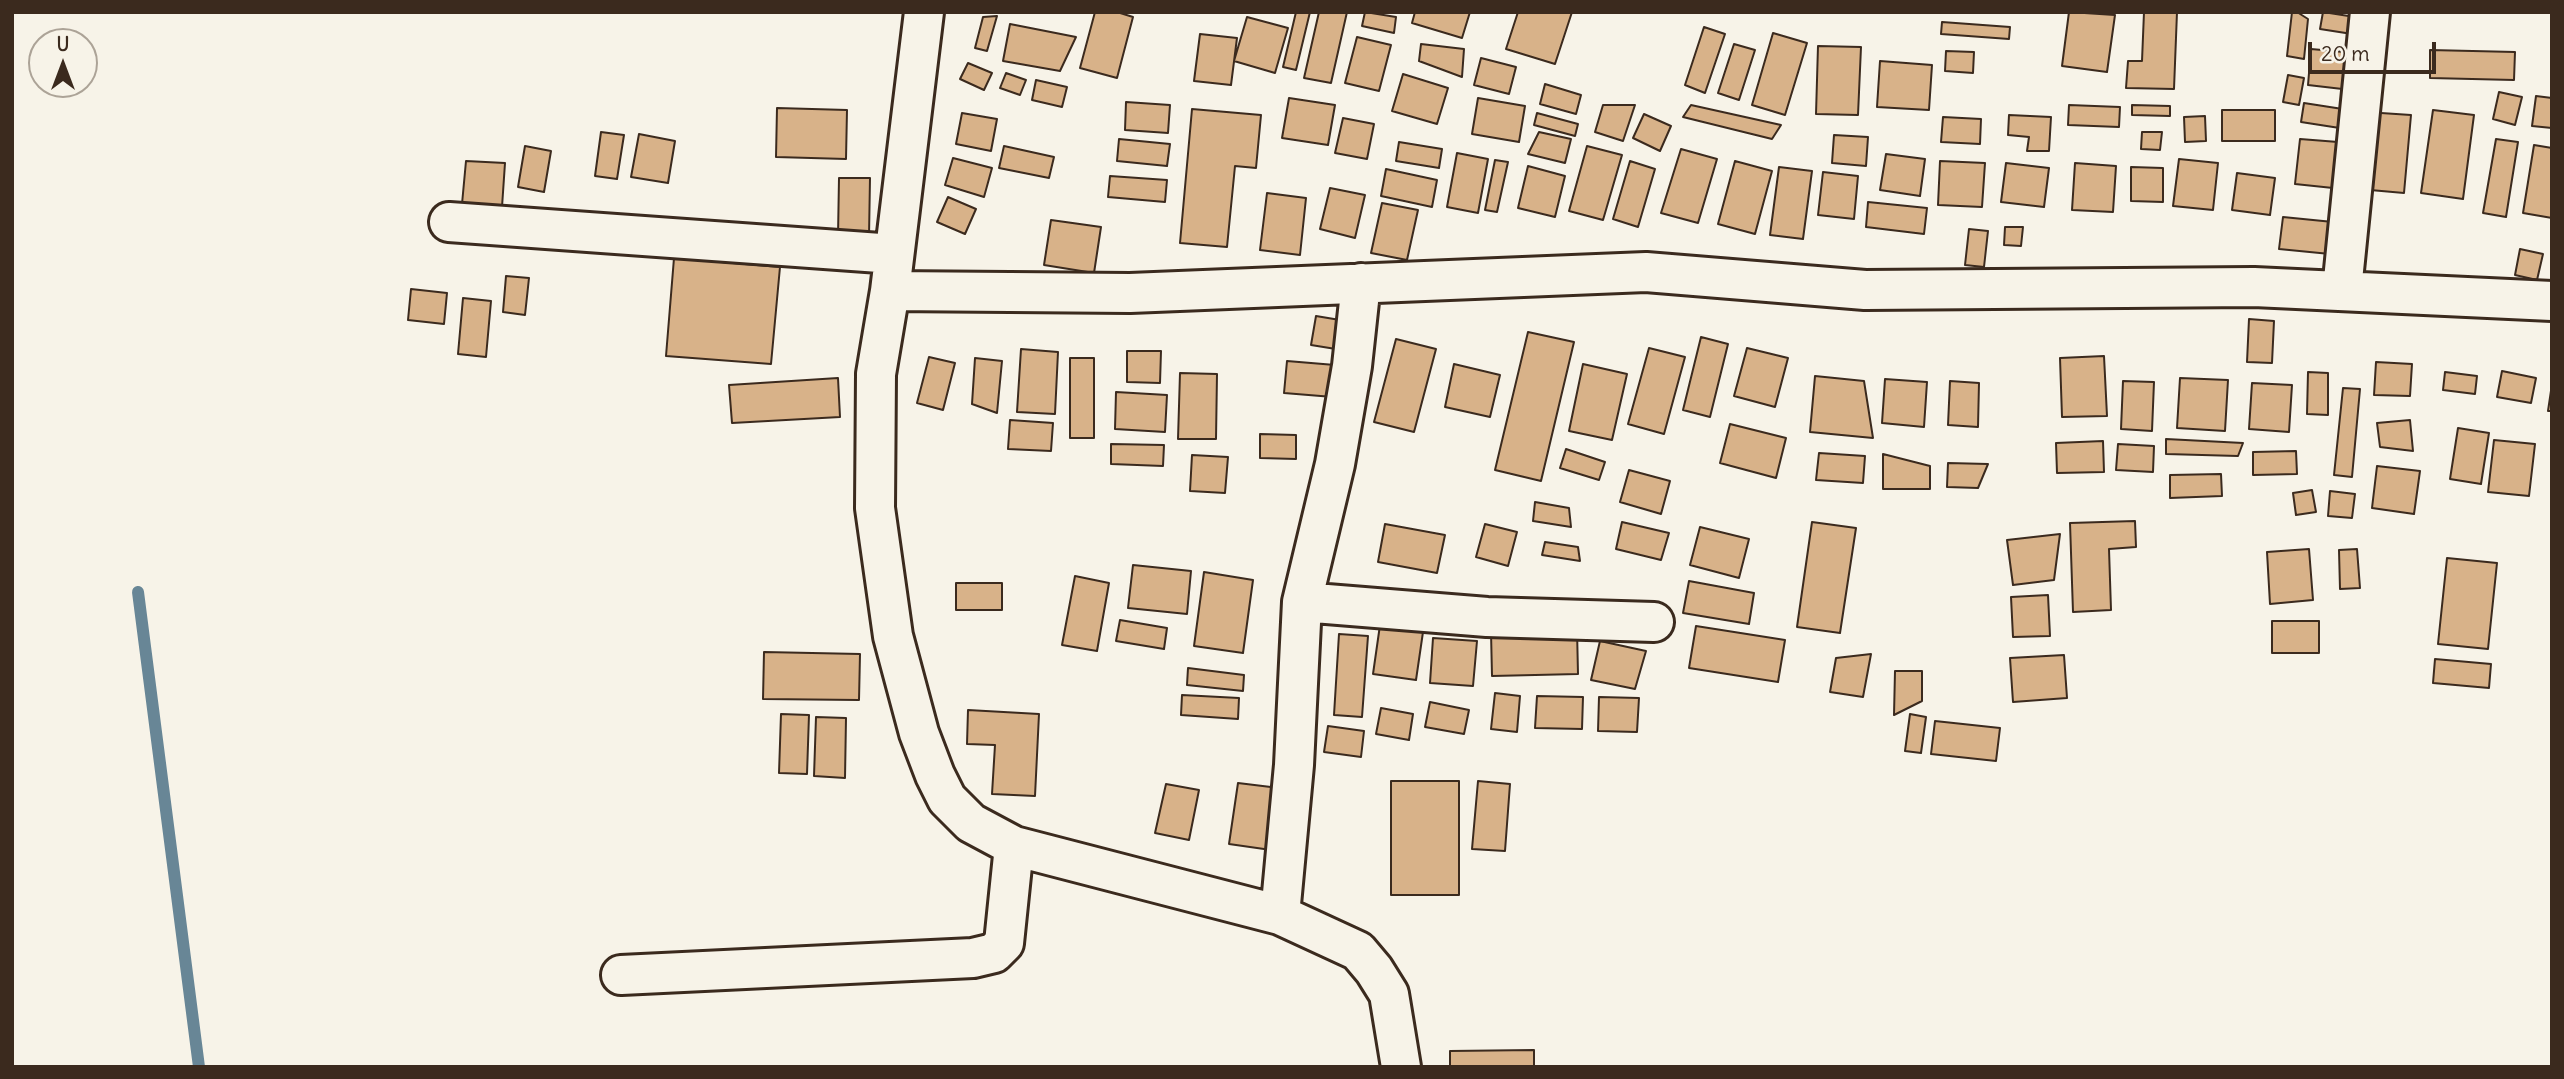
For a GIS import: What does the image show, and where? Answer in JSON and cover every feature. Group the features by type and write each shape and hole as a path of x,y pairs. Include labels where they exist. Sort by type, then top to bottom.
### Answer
{"street":[{"path":"924,12 890,291 876,374 875,508 893,636 919,733 935,775 947,799 971,823 1014,846 1280,915 1358,951 1389,994 1401,1067"},
{"path":"2342,290 2370,12"},
{"path":"449,222 894,254"},
{"path":"890,291 1130,293 1646,272 1865,290 2254,287 2552,301"},
{"path":"1280,915 1294,765 1302,602 1335,464 1352,366 1361,283"},
{"path":"1302,602 1487,617 1654,622"},
{"path":"621,975 973,958 994,953 1004,943 1014,846"}],"building":[{"path":"1095,12 1117,12 1133,17 1117,78 1080,68"},
{"path":"1296,12 1310,12 1296,70 1283,67"},
{"path":"1319,12 1347,12 1331,83 1304,78"},
{"path":"1365,12 1396,17 1394,33 1362,26"},
{"path":"1415,12 1470,12 1462,38 1412,23"},
{"path":"1518,12 1572,12 1555,64 1506,49"},
{"path":"2069,12 2115,15 2107,72 2062,66"},
{"path":"2144,12 2177,12 2174,89 2126,88 2128,61 2142,61"},
{"path":"2292,12 2308,19 2304,59 2287,56"},
{"path":"2323,12 2355,17 2352,34 2320,29"},
{"path":"997,16 987,51 975,48 983,17"},
{"path":"1247,17 1288,28 1275,73 1234,61"},
{"path":"1942,22 2010,27 2009,39 1941,34"},
{"path":"1010,24 1076,37 1060,71 1003,61"},
{"path":"1704,27 1725,34 1705,93 1685,85"},
{"path":"1773,33 1807,43 1785,115 1752,105"},
{"path":"1200,34 1237,38 1231,85 1194,81"},
{"path":"1357,37 1391,45 1379,91 1345,83"},
{"path":"1421,44 1464,49 1462,77 1419,61"},
{"path":"1734,44 1755,50 1739,100 1718,93"},
{"path":"1818,46 1861,47 1858,115 1816,114"},
{"path":"2311,49 2355,53 2351,90 2308,85"},
{"path":"2430,50 2515,52 2514,80 2430,78"},
{"path":"1946,51 1974,52 1973,73 1945,71"},
{"path":"1481,58 1516,67 1509,94 1474,85"},
{"path":"1880,61 1932,65 1929,110 1877,107"},
{"path":"968,63 992,73 984,90 960,79"},
{"path":"1006,73 1026,80 1020,95 1000,88"},
{"path":"1403,74 1448,88 1437,124 1392,111"},
{"path":"2288,75 2304,78 2299,105 2283,102"},
{"path":"1036,80 1067,87 1062,107 1032,100"},
{"path":"1545,84 1581,95 1576,114 1540,104"},
{"path":"2499,92 2522,97 2515,125 2493,119"},
{"path":"2536,96 2552,98 2552,128 2532,126"},
{"path":"1289,98 1335,105 1328,145 1282,138"},
{"path":"1478,98 1525,106 1519,142 1472,134"},
{"path":"1126,102 1170,105 1168,133 1125,130"},
{"path":"2304,103 2349,110 2346,129 2301,122"},
{"path":"1603,105 1635,105 1623,141 1595,132"},
{"path":"1691,105 1781,125 1772,139 1683,117"},
{"path":"2069,105 2120,107 2119,127 2068,125"},
{"path":"2132,105 2170,106 2170,116 2132,115"},
{"path":"777,108 847,110 846,159 776,157"},
{"path":"1192,109 1261,115 1256,168 1235,166 1227,247 1180,243"},
{"path":"2222,110 2275,110 2275,141 2222,141"},
{"path":"2433,110 2474,115 2463,199 2421,193"},
{"path":"2366,112 2411,115 2404,193 2359,189"},
{"path":"962,113 997,119 991,151 956,144"},
{"path":"1537,113 1578,124 1575,136 1534,125"},
{"path":"1644,114 1671,126 1660,151 1633,138"},
{"path":"2009,115 2051,117 2049,151 2027,151 2029,137 2008,135"},
{"path":"2205,116 2206,141 2185,142 2184,117"},
{"path":"1943,117 1981,119 1980,144 1941,142"},
{"path":"1343,118 1374,124 1367,159 1335,153"},
{"path":"601,132 624,135 617,179 595,176"},
{"path":"1539,132 1571,139 1565,163 1528,154"},
{"path":"2142,132 2162,132 2160,150 2141,149"},
{"path":"639,134 675,141 668,183 631,177"},
{"path":"1834,135 1868,137 1866,166 1832,163"},
{"path":"1119,139 1170,144 1167,166 1117,161"},
{"path":"2300,139 2338,142 2333,188 2295,184"},
{"path":"2496,139 2518,142 2506,217 2483,213"},
{"path":"1399,142 1442,149 1439,168 1396,161"},
{"path":"2534,145 2552,148 2552,218 2523,213"},
{"path":"525,146 551,151 544,192 518,187"},
{"path":"1004,146 1054,157 1049,178 999,168"},
{"path":"1587,146 1622,155 1603,220 1569,211"},
{"path":"1681,149 1717,159 1698,223 1661,213"},
{"path":"1457,153 1488,159 1478,213 1447,207"},
{"path":"1886,154 1925,159 1920,196 1880,190"},
{"path":"953,158 992,168 984,197 945,185"},
{"path":"2179,159 2218,163 2213,210 2173,206"},
{"path":"1495,160 1508,162 1497,212 1485,210"},
{"path":"466,161 505,163 502,207 462,204"},
{"path":"1630,161 1655,169 1638,227 1613,219"},
{"path":"1735,161 1772,171 1755,234 1718,224"},
{"path":"1940,161 1985,163 1982,207 1938,205"},
{"path":"2006,163 2049,168 2044,207 2001,202"},
{"path":"2075,163 2116,166 2113,212 2072,210"},
{"path":"1528,166 1565,176 1555,217 1518,208"},
{"path":"1779,167 1812,171 1803,239 1770,235"},
{"path":"2131,167 2163,168 2163,202 2131,201"},
{"path":"1386,169 1437,180 1432,207 1381,196"},
{"path":"1823,172 1858,176 1854,219 1818,215"},
{"path":"2237,173 2275,178 2270,215 2232,210"},
{"path":"1110,176 1167,180 1165,202 1108,197"},
{"path":"839,178 870,178 869,237 838,236"},
{"path":"1330,188 1365,195 1355,238 1320,229"},
{"path":"1267,193 1306,198 1300,255 1260,250"},
{"path":"948,197 976,209 965,234 937,222"},
{"path":"1868,202 1927,208 1924,234 1866,227"},
{"path":"1382,203 1418,210 1407,260 1371,253"},
{"path":"2283,217 2333,222 2330,254 2279,249"},
{"path":"1051,220 1101,227 1094,273 1044,265"},
{"path":"2005,227 2023,227 2021,246 2004,245"},
{"path":"1969,229 1988,231 1984,267 1965,265"},
{"path":"2520,249 2543,254 2537,280 2515,275"},
{"path":"674,258 780,267 771,364 666,356"},
{"path":"506,276 529,278 525,315 503,312"},
{"path":"411,289 447,293 444,324 408,320"},
{"path":"463,298 491,301 486,357 458,354"},
{"path":"1316,316 1346,321 1342,350 1311,345"},
{"path":"2249,319 2274,321 2272,363 2247,362"},
{"path":"1528,332 1574,342 1541,481 1495,470"},
{"path":"1701,337 1728,344 1710,417 1683,410"},
{"path":"1396,339 1436,349 1414,432 1374,422"},
{"path":"1649,348 1685,357 1664,434 1628,424"},
{"path":"1747,348 1788,358 1775,407 1734,396"},
{"path":"1021,349 1058,352 1055,414 1017,412"},
{"path":"1127,351 1161,351 1160,383 1127,382"},
{"path":"2104,356 2107,416 2062,417 2060,358"},
{"path":"929,357 955,363 943,410 917,403"},
{"path":"975,358 1002,361 997,413 972,404"},
{"path":"1070,358 1094,358 1094,438 1070,438"},
{"path":"1287,361 1335,365 1333,397 1284,393"},
{"path":"2376,362 2412,364 2410,396 2374,395"},
{"path":"1454,364 1500,375 1490,417 1445,407"},
{"path":"1583,364 1627,374 1612,440 1569,431"},
{"path":"2502,371 2536,378 2531,403 2497,397"},
{"path":"2308,372 2328,373 2328,415 2307,414"},
{"path":"2445,372 2477,376 2475,394 2443,390"},
{"path":"1180,373 1217,374 1216,439 1178,439"},
{"path":"1815,376 1864,381 1873,438 1810,432"},
{"path":"838,378 840,417 732,423 729,385"},
{"path":"2180,378 2228,380 2225,431 2177,428"},
{"path":"1885,379 1927,382 1924,427 1882,423"},
{"path":"1950,381 1979,383 1978,427 1948,425"},
{"path":"2123,381 2154,382 2152,431 2121,429"},
{"path":"2252,383 2292,385 2289,432 2249,429"},
{"path":"2552,384 2552,411 2548,411"},
{"path":"2343,388 2360,389 2352,477 2334,475"},
{"path":"1116,392 1167,395 1165,432 1115,429"},
{"path":"1010,420 1053,423 1051,451 1008,449"},
{"path":"2410,420 2413,451 2380,447 2377,423"},
{"path":"1730,424 1786,438 1776,478 1720,463"},
{"path":"2458,428 2489,433 2481,484 2450,479"},
{"path":"1260,434 1296,435 1296,459 1260,458"},
{"path":"2166,439 2243,443 2238,456 2166,454"},
{"path":"2494,440 2535,444 2529,496 2488,492"},
{"path":"2103,441 2104,472 2057,473 2056,443"},
{"path":"1111,444 1164,445 1163,466 1111,464"},
{"path":"2118,444 2154,446 2153,472 2116,470"},
{"path":"1566,449 1605,462 1599,480 1560,468"},
{"path":"2296,451 2297,474 2253,475 2253,452"},
{"path":"1819,453 1865,456 1863,483 1816,480"},
{"path":"1883,454 1930,466 1930,489 1883,489"},
{"path":"1192,455 1228,457 1225,493 1190,491"},
{"path":"1948,463 1988,464 1978,488 1947,487"},
{"path":"2377,466 2420,471 2414,514 2372,508"},
{"path":"1629,470 1670,481 1661,514 1620,502"},
{"path":"2221,474 2222,496 2170,498 2170,475"},
{"path":"2312,490 2316,512 2296,515 2293,493"},
{"path":"2330,491 2355,494 2352,518 2328,516"},
{"path":"1535,502 1569,508 1571,527 1533,521"},
{"path":"2135,521 2136,547 2109,549 2111,610 2073,612 2070,523"},
{"path":"1622,522 1669,533 1661,560 1616,549"},
{"path":"1812,522 1856,528 1840,633 1797,627"},
{"path":"1385,524 1445,535 1437,573 1378,562"},
{"path":"1485,524 1517,532 1508,566 1476,557"},
{"path":"1700,527 1749,539 1739,578 1690,565"},
{"path":"2060,534 2054,580 2013,585 2007,540"},
{"path":"1545,542 1578,547 1580,561 1542,555"},
{"path":"2309,549 2313,600 2270,604 2267,552"},
{"path":"2357,549 2360,588 2340,589 2339,550"},
{"path":"2447,558 2497,563 2488,649 2438,644"},
{"path":"1133,565 1191,571 1187,614 1128,608"},
{"path":"1204,572 1253,580 1243,653 1194,646"},
{"path":"1075,576 1109,583 1097,651 1062,645"},
{"path":"1689,581 1754,593 1749,624 1683,613"},
{"path":"956,583 1002,583 1002,610 956,610"},
{"path":"2048,595 2050,636 2013,637 2011,597"},
{"path":"1120,620 1167,628 1164,649 1116,641"},
{"path":"2272,621 2319,621 2319,653 2272,653"},
{"path":"1380,625 1423,632 1416,680 1373,674"},
{"path":"1696,626 1785,640 1778,682 1689,668"},
{"path":"1577,629 1578,674 1492,676 1491,632"},
{"path":"1339,634 1368,636 1362,717 1334,715"},
{"path":"1433,638 1477,641 1473,686 1430,683"},
{"path":"1600,641 1646,651 1635,689 1591,680"},
{"path":"764,652 860,654 859,700 763,699"},
{"path":"1871,654 1863,697 1830,692 1836,658"},
{"path":"2064,655 2067,698 2013,702 2010,658"},
{"path":"2435,659 2491,664 2489,688 2433,683"},
{"path":"1188,668 1244,675 1243,691 1187,685"},
{"path":"1895,671 1922,671 1922,701 1894,715"},
{"path":"1495,693 1520,696 1517,732 1491,729"},
{"path":"1182,695 1239,698 1238,719 1181,715"},
{"path":"1537,696 1583,697 1582,729 1535,728"},
{"path":"1599,697 1639,698 1637,732 1598,731"},
{"path":"1430,702 1469,710 1464,734 1425,727"},
{"path":"1381,708 1413,714 1409,740 1376,734"},
{"path":"968,710 1039,714 1035,796 992,794 995,745 967,744"},
{"path":"781,714 809,715 807,774 779,773"},
{"path":"1910,714 1926,717 1921,753 1905,751"},
{"path":"816,717 846,718 845,778 814,776"},
{"path":"1935,721 2000,728 1996,761 1931,754"},
{"path":"1328,726 1364,731 1361,757 1324,752"},
{"path":"1391,781 1459,781 1459,895 1391,895"},
{"path":"1478,781 1510,784 1505,851 1472,849"},
{"path":"1238,783 1279,788 1271,850 1229,844"},
{"path":"1166,784 1199,790 1189,840 1155,833"},
{"path":"1534,1050 1534,1067 1450,1067 1450,1051"}],"waterway":[{"path":"138,592 199,1067"}]}
